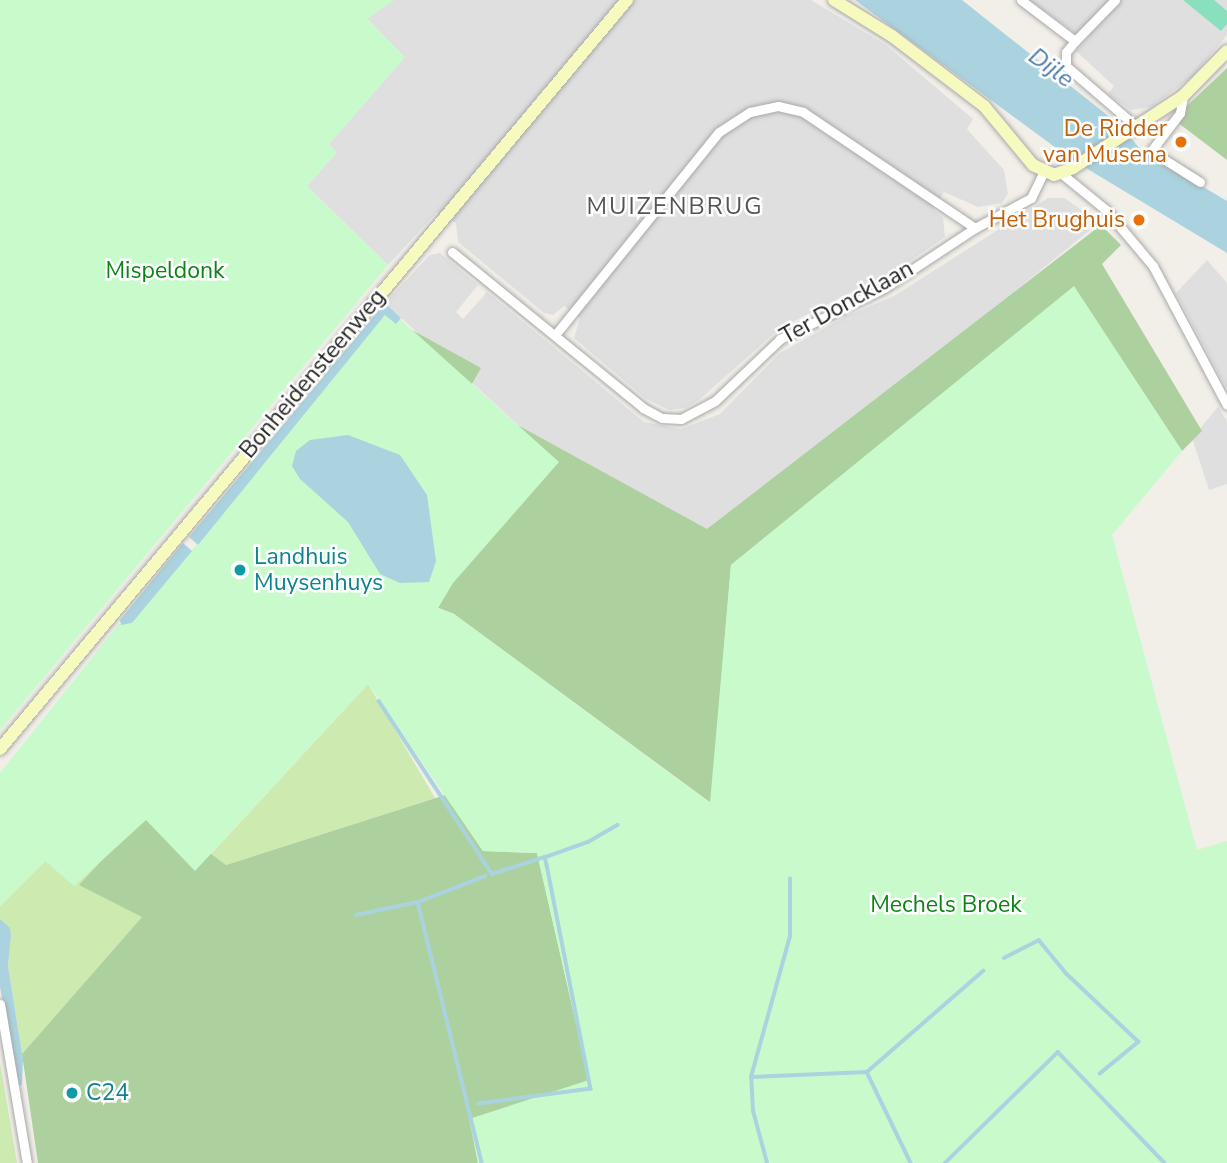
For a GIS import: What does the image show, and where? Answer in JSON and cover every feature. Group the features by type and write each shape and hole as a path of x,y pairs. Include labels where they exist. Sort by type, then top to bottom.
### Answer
{"street":[{"name":"Bonheidensteenweg","path":"0,749 627,0"},
{"path":"834,0 892,36 984,106 1043,173 1068,171 1184,96 1227,51"},
{"path":"1021,0 1075,41"},
{"path":"1115,0 1075,41 1065,59 1068,71 1135,128"},
{"path":"1184,96 1180,113 1153,147 1156,156 1200,182"},
{"path":"555,335 719,132 750,112 778,106 803,112 975,228"},
{"path":"1068,171 1153,266 1227,405"},
{"name":"Ter Doncklaan","path":"452,252 643,408 662,418 681,419 715,401 779,338 884,288 975,228 1031,198 1043,173"},
{"path":"0,1004 27,1163"}],"shaded area":[{"path":"394,0 811,0 886,45 973,119 967,129 1004,170 1008,194 1002,203 978,207 944,192 933,209 943,218 945,237 885,278 841,297 847,316 894,296 1048,198 1064,198 1100,222 721,530 692,538 562,465 385,303 430,255 440,253 478,285 456,312 463,319 487,292 644,422 681,429 720,414 780,353 845,317 840,298 780,328 699,400 685,408 669,410 645,398 574,338 580,318 564,306 553,315 544,313 458,242 456,223 437,212 388,265 307,186 336,153 329,144 404,58 367,18"},
{"path":"1029,0 1227,0 1227,35 1193,76 1151,107 1131,110 1108,94 1114,86 1076,51 1090,35 1074,32"},
{"path":"1207,260 1227,283 1227,389 1176,293"},
{"path":"1218,407 1227,421 1227,484 1209,490 1192,438"}],"green space":[{"name":"Mispeldonk","path":"0,0 394,0 367,19 405,57 329,144 337,152 307,186 388,265 0,730"},
{"path":"1183,0 1214,0 1227,11 1227,24 1221,31"},
{"path":"1227,68 1227,160 1173,119"},
{"path":"1101,225 1121,245 1102,264 1202,431 1182,451 1074,287 731,565 711,803 454,614 426,603 385,315 481,368 465,396 707,529"},
{"name":"Mechels Broek","path":"1074,286 1182,451 1112,535 1197,850 1227,841 1227,1163 478,1163 469,1119 589,1080 537,853 483,851 368,684 195,871 146,820 74,886 45,861 0,906 0,773 119,624 132,623 385,315 396,323 400,319 559,462 453,583 438,608 454,614 710,803 731,565"},
{"path":"368,684 435,798 226,865 211,854"},
{"path":"445,795 483,851 537,853 589,1080 757,1067 470,1119 478,1163 38,1163 22,1054 142,917 79,885 150,808 226,865"},
{"path":"114,849 143,916 22,1054 8,966 11,936 0,919 0,906 45,861"},
{"path":"0,1062 17,1163 0,1163"}],"water":[{"path":"855,0 962,0 1121,126 1141,150 1227,201 1227,253 1071,159"},
{"path":"385,303 401,318 396,324 385,315 198,545 189,537"},
{"path":"348,435 400,455 427,495 436,561 429,582 400,583 380,574 348,522 300,479 292,466 296,451 310,440"},
{"path":"183,543 192,551 132,623 121,625 120,620"},
{"path":"0,919 10,928 11,936 8,966 23,1060 22,1085 17,1086 0,987"}],"waterway":[{"path":"379,701 492,874 545,857 547,865 591,1089 479,1104"},
{"path":"546,857 588,842 617,825"},
{"path":"419,902 485,876"},
{"path":"767,1163 753,1111 751,1077 790,936 790,879"},
{"path":"356,915 418,902 482,1163"},
{"path":"1004,958 1039,940 1066,973 1139,1042 1100,1074"},
{"path":"867,1072 983,971"},
{"path":"945,1163 1058,1052 1165,1163"},
{"path":"751,1077 867,1072 911,1163"}],"place":[{"name":"De Ridder van Musena","path":"1181,142"},
{"name":"Het Brughuis","path":"1139,220"},
{"name":"Landhuis Muysenhuys","path":"240,570"},
{"name":"C24","path":"72,1093"}],"district":[{"name":"MUIZENBRUG","path":"675,207"}],"water label":[{"name":"Dijle","path":"1051,68"}]}
